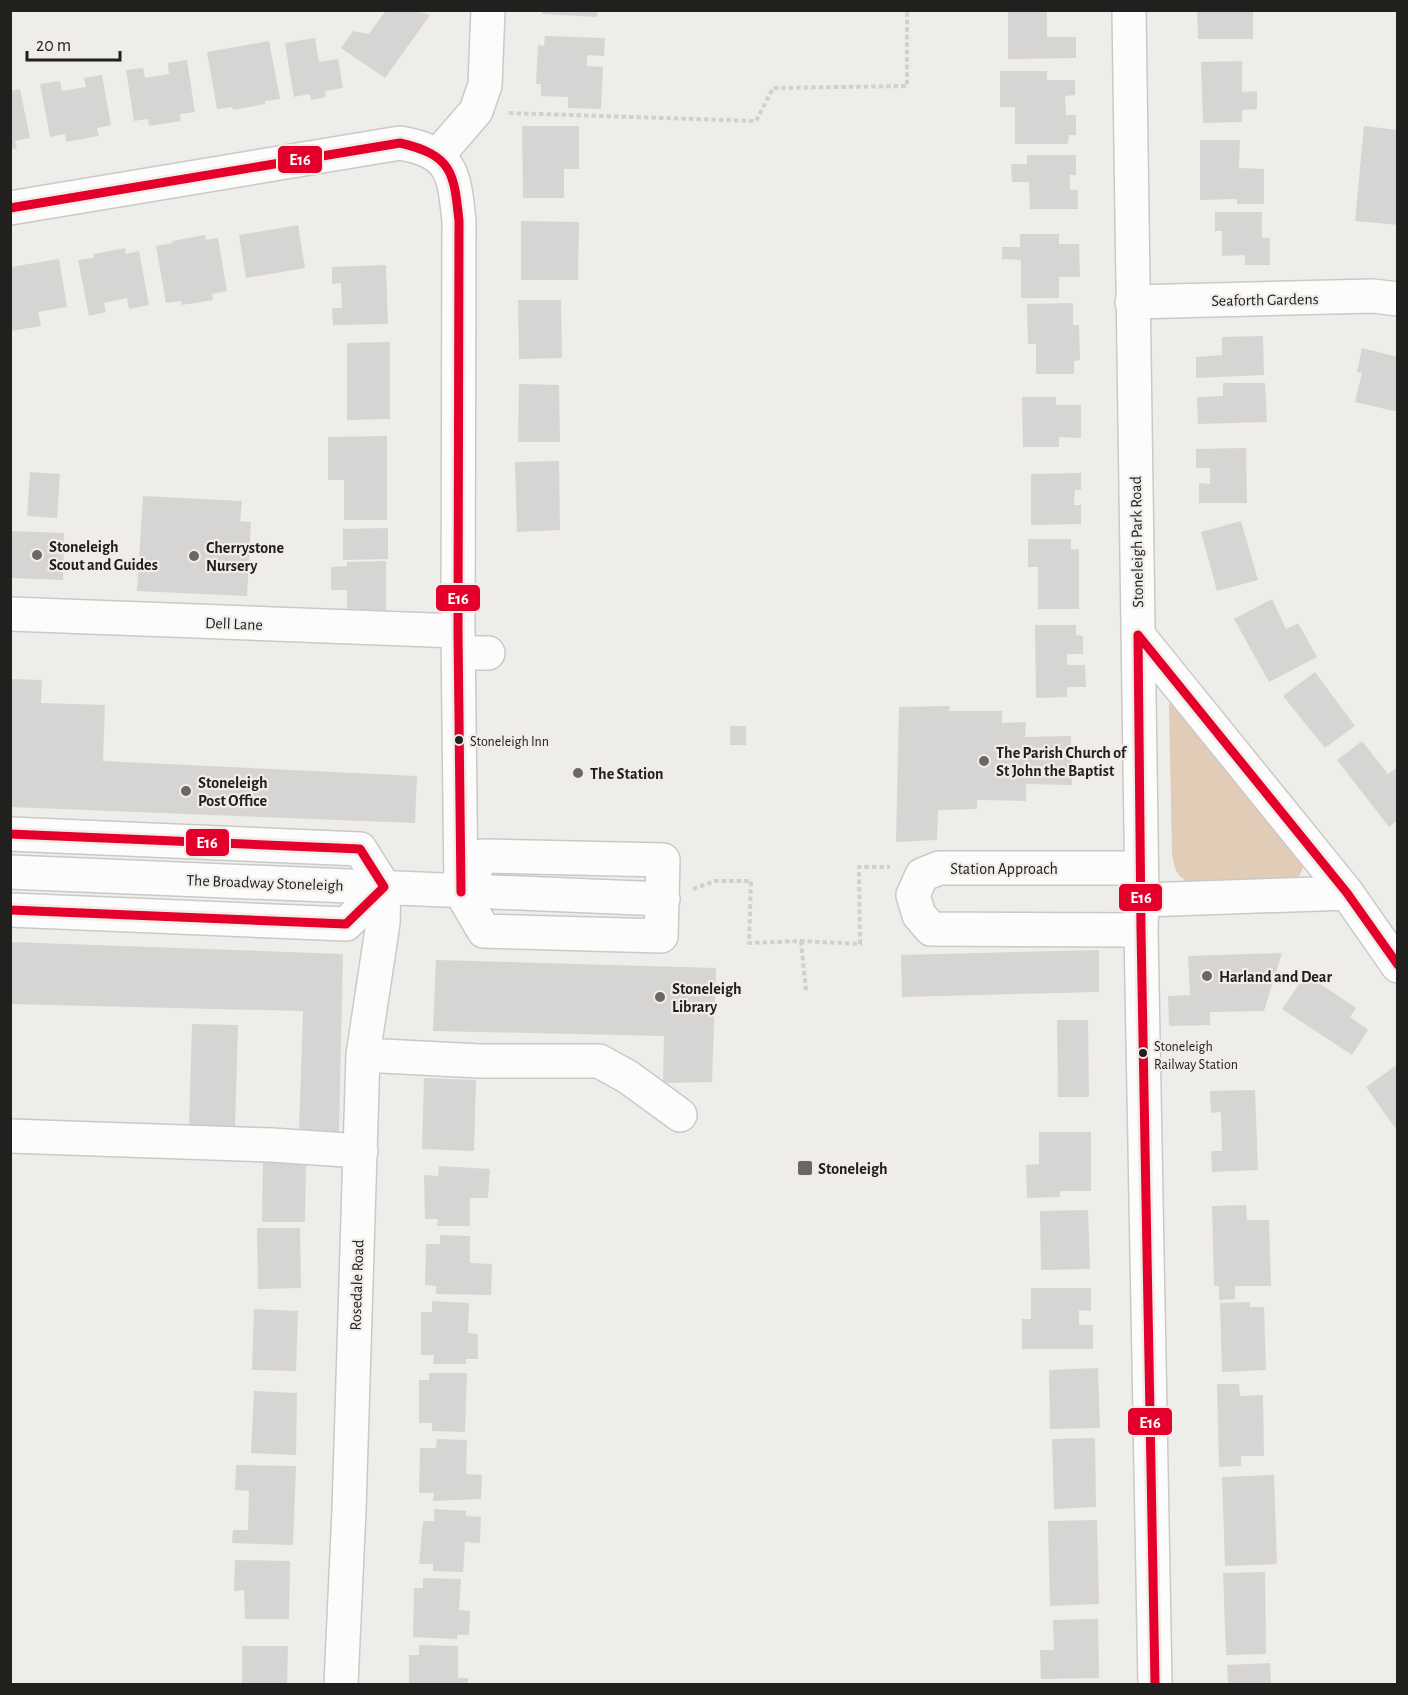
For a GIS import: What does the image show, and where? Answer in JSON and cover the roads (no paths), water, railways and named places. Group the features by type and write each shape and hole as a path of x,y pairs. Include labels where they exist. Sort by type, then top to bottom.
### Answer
{"street":[{"path":"438,155 476,111 485,85 488,10"},
{"name":"Stoneleigh Park Road","path":"1129,10 1155,1684"},
{"path":"10,208 400,143 422,147 438,155 448,170 456,190 459,220 468,646 461,892"},
{"name":"Seaforth Gardens","path":"1132,302 1373,296 1398,299"},
{"name":"Dell Lane","path":"10,614 468,646"},
{"path":"1138,635 1347,893 1398,966"},
{"path":"10,834 360,849 384,887 346,924 10,910"},
{"name":"The Broadway Stoneleigh","path":"10,873 461,892 663,899 663,849 483,856 461,892"},
{"name":"Station Approach","path":"1141,868 939,868 922,875 913,895 920,915 931,928 1142,915 1347,893"},
{"name":"Rosedale Road","path":"341,1684 363,1055 383,923 384,887"},
{"path":"363,1055 478,1060 599,1061 628,1077 680,1115"},
{"path":"10,1136 271,1145 361,1151"}],"place":[{"name":"Stoneleigh Scout and Guides","path":"37,555"},
{"name":"Cherrystone Nursery","path":"194,556"},
{"name":"Stoneleigh Inn","path":"459,740"},
{"name":"The Parish Church of St John the Baptist","path":"984,761"},
{"name":"The Station","path":"578,773"},
{"name":"Stoneleigh Post Office","path":"186,791"},
{"name":"Harland and Dear","path":"1207,976"},
{"name":"Stoneleigh Library","path":"660,997"},
{"name":"Stoneleigh Railway Station","path":"1143,1053"},
{"name":"Stoneleigh","path":"805,1168"}]}
